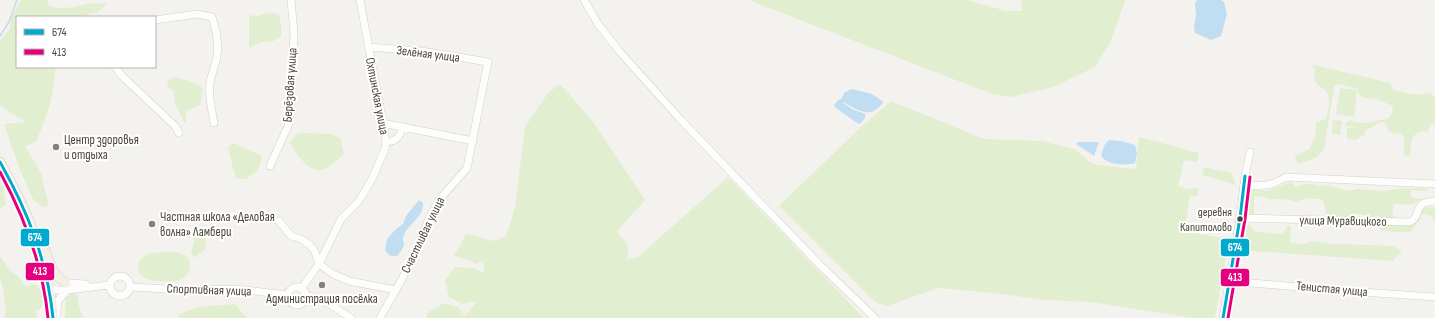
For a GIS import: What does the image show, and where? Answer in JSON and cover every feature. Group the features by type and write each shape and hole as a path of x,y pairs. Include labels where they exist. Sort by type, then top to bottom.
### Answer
{"main road":[{"path":"0,162 18,194 32,227 49,286 53,318"},
{"path":"32,227 41,239 55,273 66,286"},
{"path":"49,286 55,282 66,286"}],"street":[{"name":"Берёзовая улица","path":"270,166 288,126 290,117 294,33 291,0"},
{"name":"Охтинская улица","path":"302,289 318,264 341,219 358,201 372,179 382,158 386,142 360,0"},
{"path":"584,0 602,30 680,119 810,255 875,318"},
{"path":"156,20 198,14 212,16 216,27 218,55 210,82 214,123"},
{"name":"Зелёная улица","path":"368,47 421,51 488,62"},
{"name":"Счастливая улица","path":"380,318 419,244 438,200 467,168 488,62"},
{"path":"116,68 122,76 175,126 179,133"},
{"path":"382,123 473,141"},
{"path":"386,142 396,140 403,127"},
{"path":"1223,318 1250,152"},
{"path":"1244,185 1272,185 1286,177 1435,184"},
{"name":"улица Муравицкого","path":"1240,218 1410,222 1416,218 1421,205 1435,201"},
{"path":"279,221 291,236 301,239 310,245 315,252 318,264 333,274 349,281 396,290"},
{"path":"56,318 58,301 66,286 106,285 112,279 122,275 130,282 128,292 124,296 113,294 106,285"},
{"name":"Тенистая улица","path":"1229,280 1346,291 1435,297"},
{"name":"Спортивная улица","path":"130,287 188,290 236,289 288,295"},
{"name":"Спортивная улица","path":"302,289 295,287 291,289 288,295 289,300 292,304 296,305 303,302 305,298"},
{"path":"302,289 305,294 305,298 310,296 323,300 352,318"}],"green space":[{"path":"21,0 48,0 48,5 60,8 92,3 107,4 98,12 83,16 16,16 16,68 56,68 52,95 36,142 25,146 41,173 49,206 44,207 34,201 20,170 4,124 26,122 0,106 0,41 10,29 11,18"},
{"path":"752,0 967,0 1006,11 1022,11 1021,0 1125,0 1111,41 1095,67 1053,87 1011,97 992,94 756,3"},
{"path":"268,13 279,14 281,36 274,41 261,42 249,48 249,15 257,16"},
{"path":"1314,65 1390,83 1393,90 1416,94 1430,93 1435,98 1435,123 1430,125 1428,132 1417,133 1414,136 1412,139 1409,157 1404,154 1404,138 1401,134 1389,132 1386,123 1380,122 1365,131 1364,135 1356,140 1347,139 1347,128 1353,128 1352,126 1346,127 1345,124 1350,120 1365,123 1388,119 1392,114 1393,106 1376,99 1365,98 1359,95 1357,88 1337,84 1334,87 1324,149 1317,157 1299,164 1294,157 1309,149 1315,138 1316,123 1326,118 1329,106 1329,99 1325,90 1317,84 1315,69 1312,67"},
{"path":"175,77 187,80 203,88 200,105 186,112 186,123 184,122 176,105 174,92 168,86 167,81"},
{"path":"560,84 593,122 645,200 617,231 627,244 627,260 638,257 728,177 864,318 426,318 427,313 444,303 458,307 465,316 477,301 462,304 449,297 445,280 455,267 473,268 484,273 483,260 477,264 454,256 466,234 495,241 506,236 515,208 525,127 548,93"},
{"path":"1340,88 1357,90 1354,117 1336,114"},
{"path":"891,101 984,139 1041,141 1074,149 1093,164 1130,169 1136,168 1139,137 1199,153 1197,162 1184,160 1178,186 1189,189 1199,188 1197,196 1190,196 1184,231 1229,239 1215,318 1191,318 1091,302 1044,300 994,293 938,288 887,306 877,303 779,206 861,127"},
{"path":"1333,120 1342,121 1340,135 1332,134"},
{"path":"297,134 331,134 340,138 344,154 327,168 321,170 310,167 300,158 290,143"},
{"path":"234,143 262,156 258,170 246,179 236,179 228,148"},
{"path":"1204,167 1231,173 1236,185 1202,175"},
{"path":"0,180 4,190 6,205 0,208"},
{"path":"1292,182 1295,187 1311,184 1321,186 1328,185 1348,191 1357,189 1384,191 1403,188 1425,188 1428,190 1427,191 1411,190 1411,198 1429,200 1420,201 1410,205 1394,204 1392,212 1394,219 1410,220 1420,208 1435,207 1435,221 1430,215 1422,214 1419,221 1410,232 1392,232 1381,230 1373,220 1365,215 1356,214 1341,218 1327,216 1323,200 1312,198 1302,199 1296,202 1284,199 1254,197 1254,215 1252,217 1246,211 1252,191 1266,191"},
{"path":"1249,225 1254,231 1277,234 1283,233 1288,225 1291,226 1291,243 1303,244 1313,241 1331,244 1391,246 1402,250 1393,261 1252,251 1244,249 1246,226"},
{"path":"203,229 206,236 205,250 194,258 191,253 194,242 193,232"},
{"path":"150,253 180,253 188,258 190,262 189,271 184,278 175,281 164,282 145,278 139,272 138,264 143,257"},
{"path":"0,256 10,270 19,277 25,287 35,284 38,286 42,294 42,307 36,311 37,318 4,318 6,311 2,283 0,279"},
{"path":"74,293 78,296 83,318 65,318 66,297"},
{"path":"235,304 247,318 180,318 178,315 197,307"}],"water":[{"path":"1197,0 1221,0 1224,2 1227,14 1221,36 1211,40 1195,33 1195,4"},
{"path":"852,89 872,94 883,103 873,111 864,112 843,102 852,109 865,114 865,118 860,124 836,108 834,105 841,99 845,92"},
{"path":"1109,140 1121,141 1135,145 1137,154 1135,163 1116,164 1103,158 1101,155 1105,144"},
{"path":"1078,142 1099,142 1094,156 1076,144"},
{"path":"419,200 423,203 423,208 419,216 406,231 402,249 397,256 390,255 385,250 387,239 403,224 406,216"}],"waterway":[{"path":"0,36 9,22 17,0"}],"transit line":[{"name":"674","path":"0,162 19,199 35,237 46,276 53,318"},
{"name":"413","path":"0,172 9,189 32,243 42,280 48,318"},
{"name":"674","path":"1223,318 1240,218 1245,176"},
{"name":"413","path":"1228,318 1245,219 1250,177"}],"place":[{"name":"Центр здоровья и отдыха","path":"56,147"},
{"name":"деревня Капитолово","path":"1240,219"},
{"name":"Частная школа «Деловая волна» Ламбери","path":"152,224"},
{"name":"Администрация посёлка","path":"322,285"}]}
